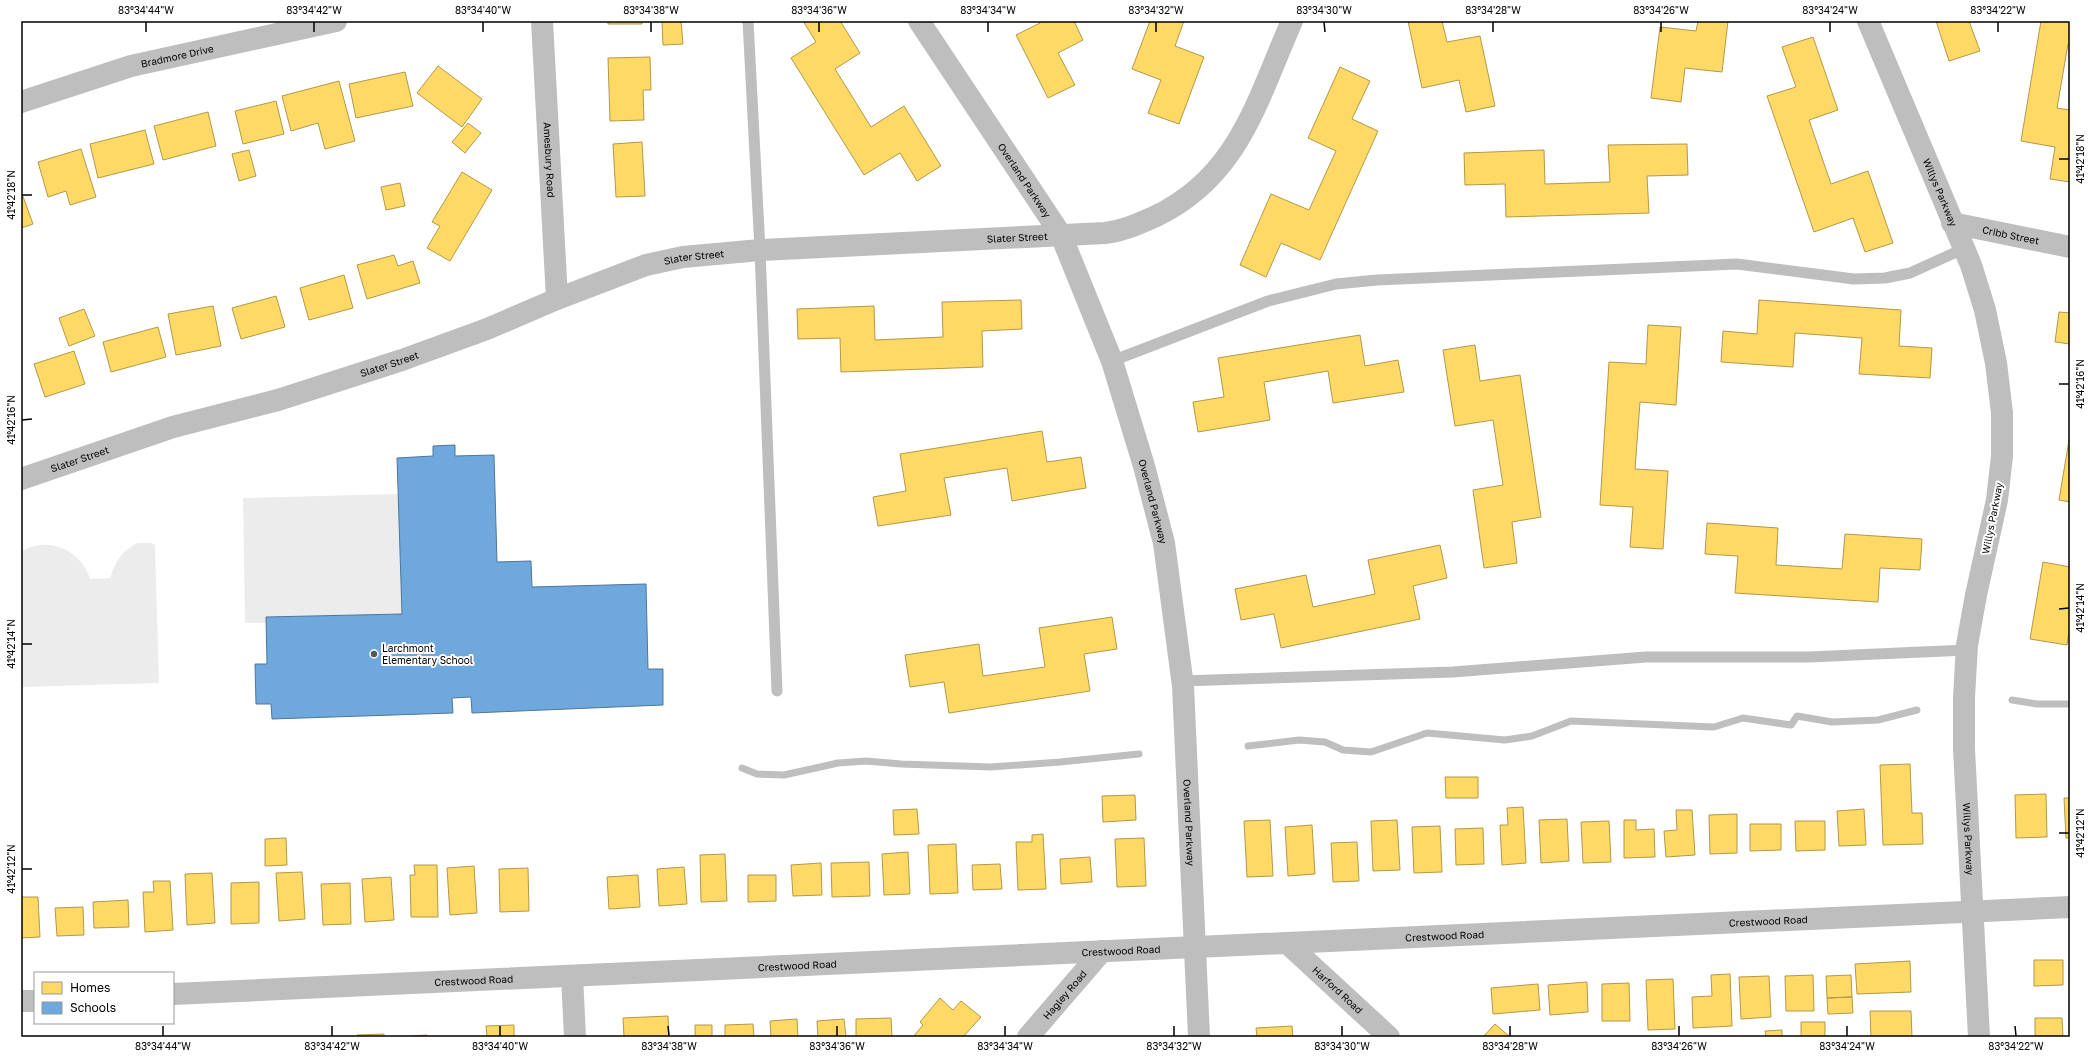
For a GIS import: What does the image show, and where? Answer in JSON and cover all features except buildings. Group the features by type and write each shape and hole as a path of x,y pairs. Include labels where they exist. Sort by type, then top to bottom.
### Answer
{"street":[{"name":"Bradmore Drive","path":"21,102 131,66 336,21"},
{"name":"Amesbury Road","path":"542,21 557,299"},
{"name":"Overland Parkway","path":"918,21 1061,235 1112,361 1144,466 1164,543 1182,680 1199,1037"},
{"name":"Slater Street","path":"21,479 173,427 278,400 402,360 487,329 557,299 646,265 683,257 760,250 1105,233 1128,228 1167,210 1201,187 1218,170 1241,138 1292,21"},
{"name":"Willys Parkway","path":"1868,21 1963,249 1985,310 1996,363 2002,414 2002,456 1997,500 1976,595 1967,650 1964,749 1979,1037"},
{"name":"Cribb Street","path":"1952,223 2070,247"},
{"name":"Crestwood Road","path":"174,994 2070,907"},
{"name":"Harford Road","path":"1287,943 1388,1037"},
{"name":"Hagley Road","path":"1028,1037 1102,951"},
{"path":"572,976 575,1037"},
{"path":"21,1001 34,1000"}],"lane":[{"path":"748,21 760,250 777,691"},
{"path":"1112,361 1268,301 1336,284 1385,279 1737,264 1854,279 1885,278 1910,273 1963,249"},
{"path":"1182,680 1453,672 1646,657 1810,657 1967,650"}],"shaded area":[{"path":"398,494 402,614 266,617 266,623 245,623 243,498"},
{"path":"138,543 150,543 155,545 159,683 21,687 21,552 31,547 52,545 71,553 79,560 86,569 90,579 110,578 123,553"}],"waterway":[{"path":"2012,700 2037,704 2070,704"},
{"path":"1248,746 1299,740 1325,742 1343,750 1371,752 1427,733 1505,740 1532,736 1571,721 1714,727 1743,718 1791,725 1797,716 1832,722 1878,720 1917,710"},
{"path":"742,768 757,774 784,775 838,763 866,761 901,764 991,767 1139,754"}],"place":[{"name":"Larchmont Elementary School","path":"374,654"}]}
